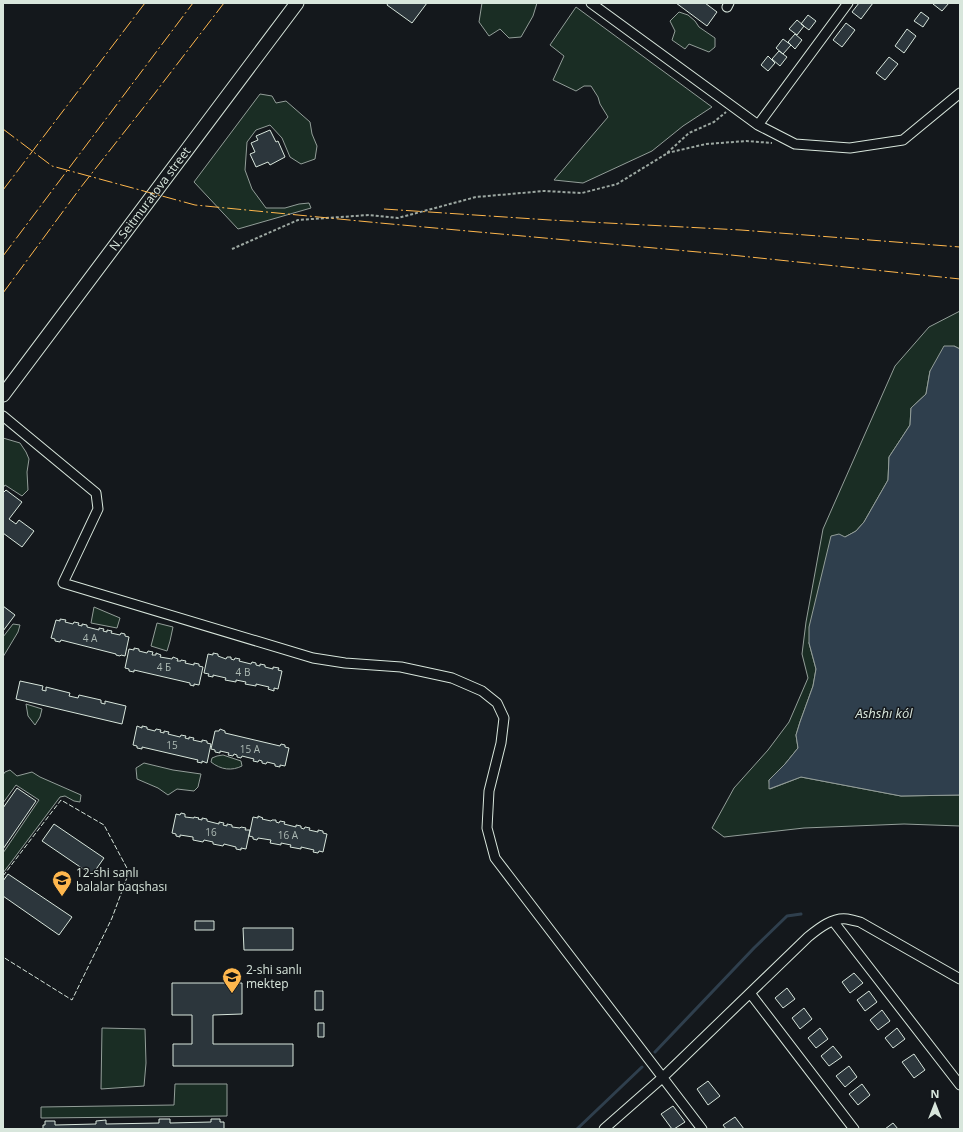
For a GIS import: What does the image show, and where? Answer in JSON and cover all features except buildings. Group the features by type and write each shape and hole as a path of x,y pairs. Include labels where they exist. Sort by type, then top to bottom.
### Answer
{"street":[{"name":"N. Seitmuratova street","path":"3,395 296,3"},
{"path":"591,3 758,125 795,144 850,148 903,140 960,92"},
{"path":"758,125 848,3"},
{"path":"3,416 96,493 98,509 63,583 313,658 345,663 401,667 452,678 482,691 496,704 504,718 489,791 487,828 495,858 702,1129"},
{"path":"604,1129 662,1078 808,937 820,927 833,921 846,919 860,922 960,979"},
{"path":"833,921 960,1085"},
{"path":"750,993 854,1129"}],"path":[{"path":"232,249 298,220 368,215 398,218 476,197 544,191 582,193 616,184 666,154 689,133 714,122 733,107"},
{"path":"666,154 706,144 746,141 774,143"}],"green space":[{"path":"482,3 537,3 533,16 521,37 509,38 500,29 489,36 479,22"},
{"path":"576,7 712,107 683,126 652,151 583,183 554,180 608,117 591,86 584,86 576,91 553,80 564,56 550,45"},
{"path":"679,12 688,15 699,27 715,38 715,47 709,52 689,44 685,49 672,40 675,31 670,21"},
{"path":"260,94 272,96 276,103 286,101 310,122 312,134 317,146 315,159 301,164 290,157 282,138 270,125 256,130 247,142 245,170 252,189 266,208 285,208 309,203 311,208 238,229 194,182"},
{"path":"960,311 960,349 954,346 930,371 926,394 911,408 910,425 889,457 888,480 864,522 856,531 845,537 809,643 816,669 813,686 796,735 798,748 769,780 770,789 801,777 901,796 960,795 960,826 904,824 804,828 724,837 712,828 734,788 768,750 789,722 808,678 802,654 806,622 823,529 895,366 929,327"},
{"path":"3,438 20,443 29,459 27,472 28,490 22,496 5,485 3,488"},
{"path":"94,607 120,618 117,628 91,623"},
{"path":"157,623 173,627 167,651 151,646"},
{"path":"13,624 20,625 18,632 3,657 3,637"},
{"path":"26,704 42,709 40,717 35,725 28,716"},
{"path":"223,755 241,761 242,766 234,769 226,769 211,762 212,758"},
{"path":"144,763 173,770 201,774 198,787 194,791 177,789 168,795 158,788 137,779 136,768"},
{"path":"10,770 17,776 32,772 81,795 80,802 74,801 65,796 60,797 3,873 3,853 39,800 16,785 3,803 3,775 5,772"},
{"path":"102,1028 145,1029 146,1063 144,1086 101,1089"},
{"path":"175,1084 227,1084 227,1116 41,1118 41,1107 174,1105"}],"water":[{"name":"Ashshı kól","path":"944,346 954,346 960,349 960,795 901,796 801,777 769,789 769,780 798,748 796,735 813,686 816,669 809,643 809,627 831,536 839,534 845,537 856,531 864,522 888,480 889,457 910,425 911,408 926,394 930,371"}],"waterway":[{"path":"655,1052 754,948 787,916 801,914"},
{"path":"577,1129 642,1067"}],"fence":[{"path":"3,876 61,800 104,825 129,872 112,918 72,1000 3,957"}],"power":[{"path":"3,190 145,3"},
{"path":"3,256 193,3"},
{"path":"3,293 81,187 224,3"},
{"path":"3,129 52,166 195,205 731,255 960,279"},
{"path":"384,209 550,220 741,230 960,247"}],"place":[{"name":"12-shi sanlı balalar baqshası","path":"62,897"},
{"name":"2-shi sanlı mektep","path":"232,994"}]}
